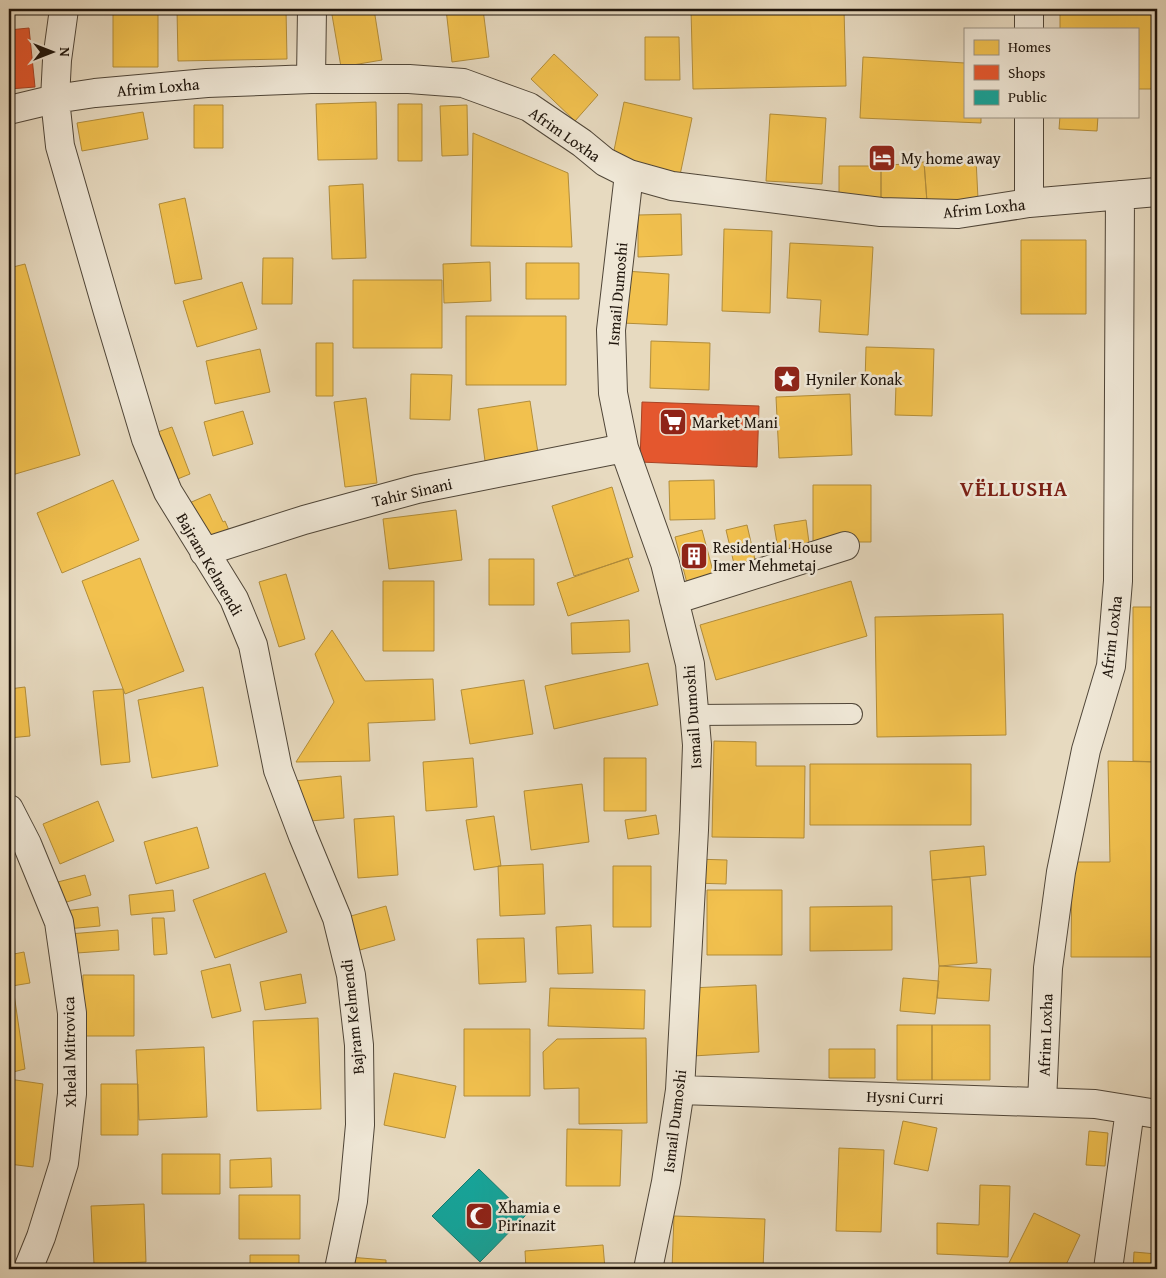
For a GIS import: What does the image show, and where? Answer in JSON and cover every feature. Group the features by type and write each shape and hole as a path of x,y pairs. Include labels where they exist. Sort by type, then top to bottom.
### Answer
{"street":[{"name":"Bajram Kelmendi","path":"64,9 57,60 55,99 60,146 146,439 168,492 234,599 253,645 278,770 337,918 351,975 359,1045 360,1126 353,1201 339,1269"},
{"path":"311,79 312,9"},
{"path":"1029,9 1029,28"},
{"name":"Afrim Loxha","path":"9,110 55,99 95,93 207,83 311,79 409,79 463,83 529,107 605,162 629,174 672,186 881,212 958,214 1029,203 1157,192"},
{"path":"1029,118 1029,203"},
{"name":"Ismail Dumoshi","path":"629,174 611,330 613,393 624,448 666,562 690,664 697,746 680,1090 666,1182 648,1269"},
{"name":"Afrim Loxha","path":"1042,1102 1048,968 1061,872 1086,750 1111,666 1118,581 1120,195"},
{"name":"Tahir Sinani","path":"204,552 304,520 417,489 624,448"},
{"path":"674,600 845,546"},
{"name":"Xhelal Mitrovica","path":"9,810 27,844 59,922 72,1013 72,1094 64,1163 42,1236 28,1269"},
{"name":"Hysni Curri","path":"680,1090 1095,1104 1157,1114"},
{"path":"1108,1269 1130,1110"}],"lane":[{"path":"694,714 852,714"}],"building: Homes":[{"path":"177,9 286,9 287,59 178,61"},
{"path":"331,9 374,9 382,60 341,67"},
{"path":"446,9 483,9 489,57 452,62"},
{"path":"691,9 844,9 846,86 693,89"},
{"path":"1060,9 1153,9 1152,89 1138,89 1138,28 1060,28"},
{"path":"113,11 158,11 158,67 113,67"},
{"path":"645,37 679,37 680,80 645,80"},
{"path":"554,54 598,95 575,121 531,79"},
{"path":"863,57 964,63 964,118 981,118 981,123 860,118"},
{"path":"376,102 377,159 318,160 316,104"},
{"path":"624,102 692,118 680,175 612,160"},
{"path":"398,104 422,104 422,161 398,161"},
{"path":"194,105 223,105 223,148 194,148"},
{"path":"467,105 468,155 442,156 440,106"},
{"path":"143,112 148,139 82,151 77,123"},
{"path":"770,114 826,118 822,184 766,181"},
{"path":"1060,118 1098,118 1097,131 1059,129"},
{"path":"473,133 568,173 572,247 471,246"},
{"path":"976,159 978,199 927,202 924,162"},
{"path":"924,162 927,202 881,201 881,166"},
{"path":"839,166 881,166 881,201 839,202"},
{"path":"363,184 366,258 332,259 329,186"},
{"path":"185,198 202,279 175,284 159,204"},
{"path":"681,214 682,255 638,257 638,215"},
{"path":"724,229 772,231 770,313 722,311"},
{"path":"1021,240 1086,240 1086,314 1021,314"},
{"path":"790,243 873,247 868,335 819,332 821,300 787,298"},
{"path":"263,258 293,258 292,304 262,304"},
{"path":"490,262 491,301 444,303 443,264"},
{"path":"526,263 579,263 579,299 526,299"},
{"path":"25,264 80,455 12,475 9,462 9,268"},
{"path":"625,271 669,274 667,325 622,323"},
{"path":"353,280 442,280 442,348 353,348"},
{"path":"242,282 257,329 197,347 183,301"},
{"path":"466,316 566,316 566,385 466,385"},
{"path":"651,341 710,343 709,390 650,388"},
{"path":"316,343 333,343 333,396 316,396"},
{"path":"866,347 934,349 932,416 895,415 896,384 865,383"},
{"path":"260,349 270,392 215,404 206,361"},
{"path":"411,374 452,375 450,420 410,419"},
{"path":"850,394 852,455 779,458 776,397"},
{"path":"366,398 377,483 345,487 334,402"},
{"path":"530,401 538,453 485,461 478,409"},
{"path":"243,411 253,444 213,456 204,422"},
{"path":"172,427 190,474 170,482 152,434"},
{"path":"113,480 139,540 62,573 37,513"},
{"path":"714,480 715,519 670,520 669,481"},
{"path":"813,485 871,485 871,542 813,542"},
{"path":"612,487 633,557 574,576 552,506"},
{"path":"210,494 231,535 205,546 187,504"},
{"path":"456,510 462,560 389,569 383,519"},
{"path":"806,520 810,550 779,555 774,525"},
{"path":"747,525 756,564 735,568 726,530"},
{"name":"Residential House Imer Mehmetaj","path":"702,530 714,575 687,583 675,537"},
{"path":"140,558 184,671 125,694 82,581"},
{"path":"628,558 639,591 568,616 557,583"},
{"path":"489,559 534,559 534,605 489,605"},
{"path":"286,574 305,639 279,647 259,582"},
{"path":"383,581 434,581 434,651 383,651"},
{"path":"851,581 867,636 716,680 700,625"},
{"path":"1133,607 1157,607 1157,762 1133,761"},
{"path":"1003,614 1006,735 877,737 875,617"},
{"path":"629,620 630,652 572,654 571,623"},
{"path":"332,630 365,681 433,679 435,720 368,723 370,761 296,762 334,702 315,654"},
{"path":"648,663 658,705 554,729 545,686"},
{"path":"524,680 533,734 470,744 461,690"},
{"path":"25,687 30,736 9,738 9,689"},
{"path":"203,687 218,766 152,778 138,700"},
{"path":"123,689 130,762 101,765 93,691"},
{"path":"714,741 756,742 756,766 805,766 804,838 712,837"},
{"path":"473,758 477,807 426,811 423,762"},
{"path":"604,758 646,758 646,811 604,811"},
{"path":"1108,761 1157,762 1157,957 1071,957 1072,862 1110,862"},
{"path":"810,764 971,764 971,825 810,825"},
{"path":"341,776 344,818 299,822 295,781"},
{"path":"582,784 589,842 531,850 524,791"},
{"path":"98,801 114,841 60,864 43,824"},
{"path":"656,815 659,834 628,839 625,820"},
{"path":"394,816 398,875 358,878 354,819"},
{"path":"494,816 501,866 474,870 466,820"},
{"path":"197,827 209,868 156,884 144,842"},
{"path":"984,846 986,875 932,880 930,851"},
{"path":"694,859 727,860 726,884 693,883"},
{"path":"543,864 545,914 500,916 498,866"},
{"path":"613,866 651,866 651,927 613,927"},
{"path":"265,873 287,932 215,958 193,900"},
{"path":"85,875 91,895 56,905 50,884"},
{"path":"970,877 977,963 939,966 932,880"},
{"path":"173,890 175,911 131,915 129,895"},
{"path":"707,890 782,890 782,955 707,955"},
{"path":"386,906 395,940 353,952 344,918"},
{"path":"892,906 892,950 810,951 810,907"},
{"path":"98,907 100,926 66,929 64,911"},
{"path":"152,918 164,918 167,954 154,955"},
{"path":"591,925 593,973 558,974 556,927"},
{"path":"118,930 119,950 77,953 69,934"},
{"path":"524,938 526,982 479,984 477,939"},
{"path":"24,952 30,983 12,986 9,971 9,955"},
{"path":"230,964 241,1011 212,1018 201,971"},
{"path":"939,966 991,969 989,1001 937,998"},
{"path":"301,974 306,1003 265,1010 260,982"},
{"path":"83,975 134,975 134,1036 83,1036"},
{"path":"903,978 939,981 935,1014 900,1011"},
{"path":"756,985 759,1052 693,1056 690,988"},
{"path":"550,988 645,990 644,1029 548,1026"},
{"path":"9,994 14,994 25,1069 9,1073"},
{"path":"318,1018 321,1109 257,1111 253,1021"},
{"path":"897,1025 932,1025 932,1080 897,1080"},
{"path":"932,1025 990,1025 990,1080 932,1080"},
{"path":"464,1029 530,1029 530,1096 464,1096"},
{"path":"646,1038 647,1123 579,1124 579,1088 544,1089 543,1052 557,1039"},
{"path":"204,1047 207,1117 139,1120 136,1050"},
{"path":"829,1049 875,1049 875,1078 829,1078"},
{"path":"394,1073 456,1086 445,1138 384,1125"},
{"path":"9,1079 43,1084 33,1167 9,1164"},
{"path":"101,1084 138,1084 138,1135 101,1135"},
{"path":"903,1121 937,1128 928,1171 894,1164"},
{"path":"567,1129 622,1130 620,1186 566,1186"},
{"path":"1089,1131 1108,1133 1105,1166 1086,1165"},
{"path":"839,1148 884,1150 881,1232 836,1231"},
{"path":"162,1154 220,1154 220,1194 162,1194"},
{"path":"271,1158 272,1187 230,1188 230,1160"},
{"path":"980,1185 1010,1186 1008,1257 937,1254 937,1223 979,1225"},
{"path":"239,1195 300,1195 300,1239 239,1239"},
{"path":"144,1204 146,1262 94,1264 91,1206"},
{"path":"1034,1213 1080,1235 1064,1269 1006,1269"},
{"path":"674,1216 765,1219 763,1269 672,1269"},
{"path":"603,1245 605,1269 526,1269 525,1251"},
{"path":"1134,1252 1157,1254 1157,1269 1133,1269"},
{"path":"250,1255 299,1255 299,1269 250,1269"},
{"path":"349,1257 386,1260 386,1269 348,1269"},
{"path":"503,1265 504,1269 478,1269 478,1267"}],"building: Shops":[{"path":"29,28 35,87 9,89 9,30"},
{"path":"642,402 759,406 757,467 640,462"}],"building: Public":[{"name":"Xhamia e Pirinazit","path":"479,1169 526,1215 480,1262 432,1216"}],"place":[{"name":"My home away","path":"882,158"},
{"name":"Hyniler Konak","path":"787,379"},
{"name":"Market Mani","path":"673,422"},
{"name":"Residential House Imer Mehmetaj","path":"694,556"},
{"name":"Xhamia e Pirinazit","path":"479,1216"}],"district":[{"name":"VËLLUSHA","path":"1014,488"}]}
